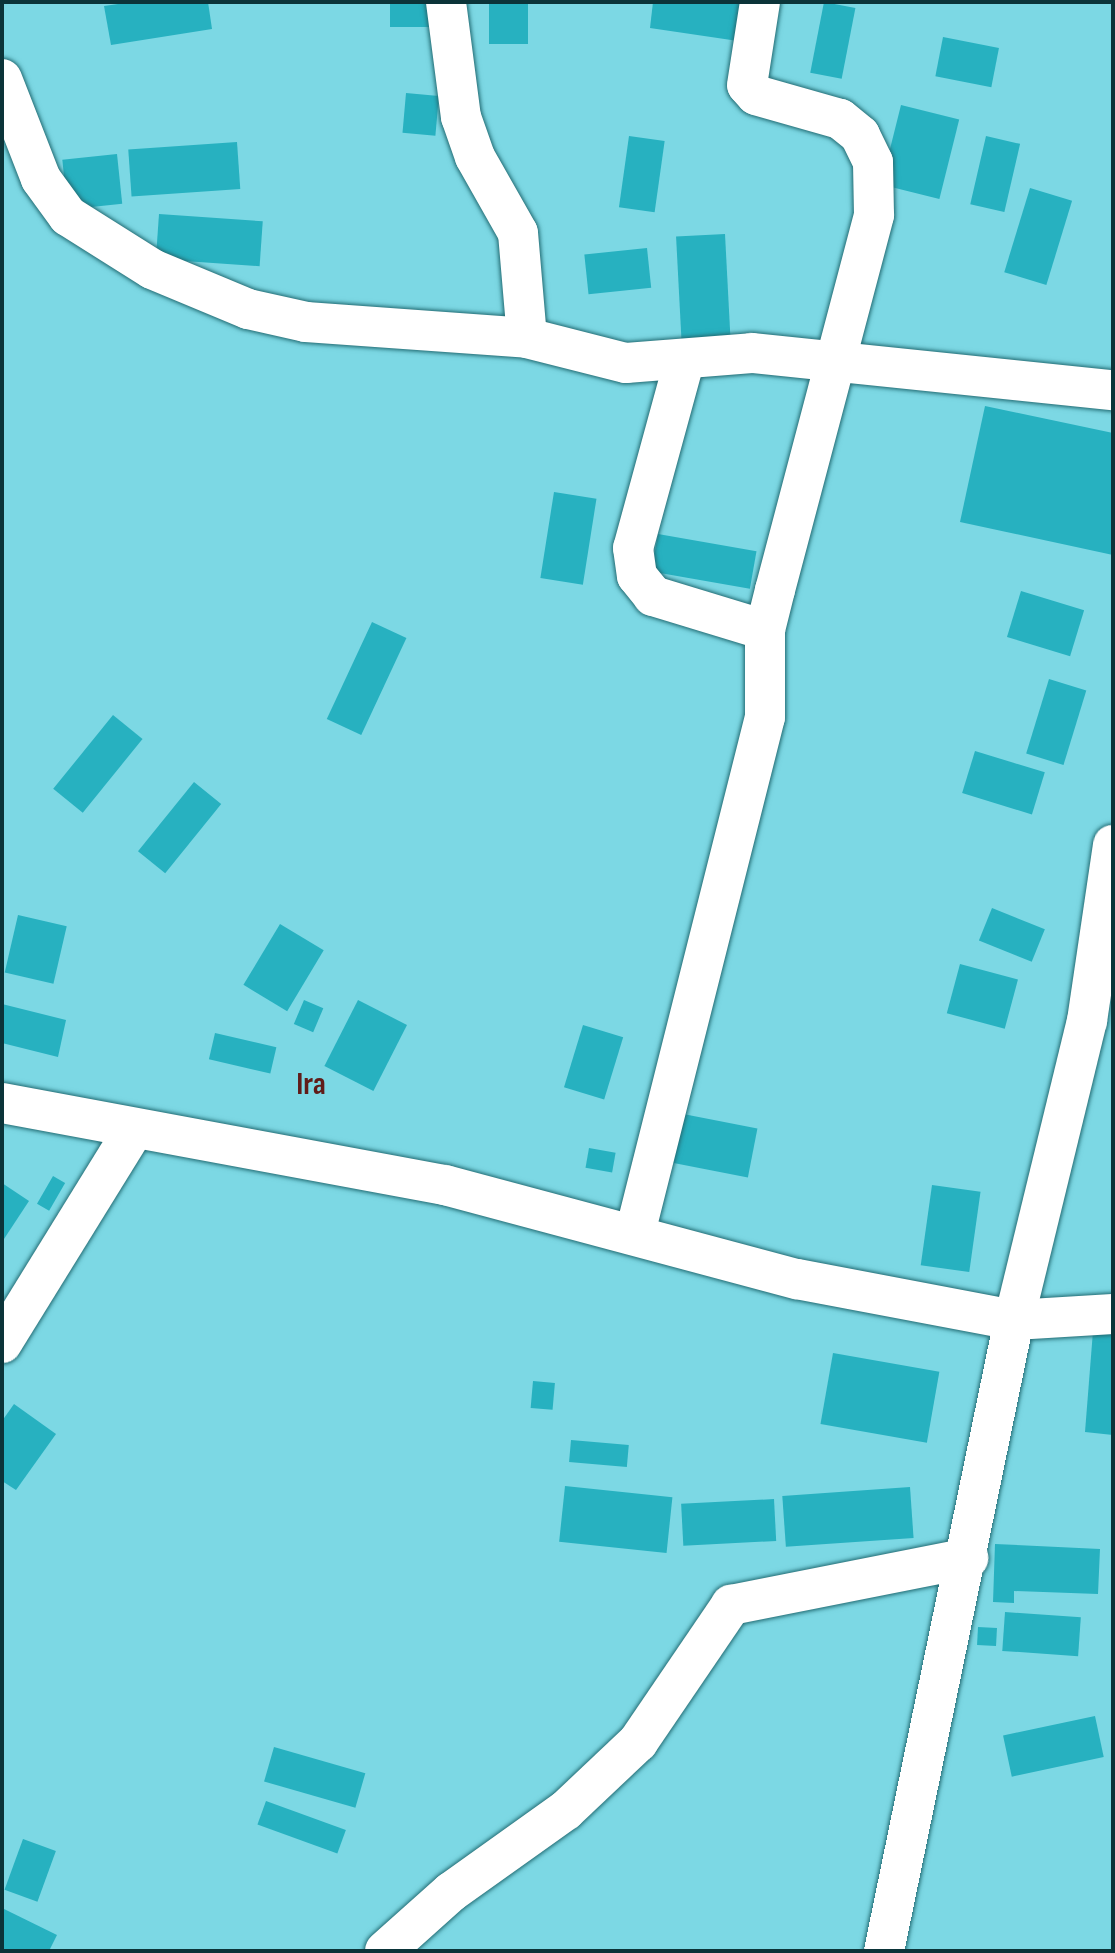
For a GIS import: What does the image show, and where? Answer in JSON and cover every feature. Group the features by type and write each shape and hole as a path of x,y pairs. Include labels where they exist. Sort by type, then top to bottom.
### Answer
{"street":[{"path":"446,2 461,117 475,157 518,233 527,338"},
{"path":"635,1233 765,717 765,630 830,365 874,215 873,162 860,135 840,119 756,95 747,85 744,71 760,2"},
{"path":"2,79 41,179 68,216 152,269 248,309 306,322 527,338 626,363 684,362 752,353 830,365 1113,390"},
{"path":"684,362 633,548 637,576 653,596 765,630"},
{"path":"884,1951 968,1558 1014,1320 1087,1021 1113,845"},
{"path":"2,1103 133,1131 445,1185 635,1233 797,1279 1014,1320 1113,1314"},
{"path":"2,1343 133,1131"},
{"path":"385,1951 451,1892 566,1810 638,1742 731,1605 968,1558"}],"building":[{"path":"132,2 208,2 212,29 111,45 104,6"},
{"path":"390,2 430,2 430,27 390,27"},
{"path":"489,2 528,2 528,44 489,44"},
{"path":"653,2 743,2 738,41 650,28"},
{"path":"824,2 855,8 842,79 810,73"},
{"path":"943,37 999,48 991,87 935,76"},
{"path":"406,93 439,96 435,136 403,133"},
{"path":"901,105 959,120 939,199 881,185"},
{"path":"629,136 665,141 655,212 619,207"},
{"path":"986,136 1020,144 1004,212 970,204"},
{"path":"237,142 240,189 132,196 128,150"},
{"path":"117,154 122,204 68,209 62,160"},
{"path":"1030,188 1072,201 1046,285 1004,272"},
{"path":"159,214 263,221 260,266 156,259"},
{"path":"725,234 731,342 682,344 676,237"},
{"path":"647,248 651,288 589,294 584,255"},
{"path":"985,406 1113,433 1113,555 960,522"},
{"path":"554,492 596,499 583,585 540,578"},
{"path":"658,534 756,551 750,589 651,571"},
{"path":"1021,591 1084,610 1070,656 1007,637"},
{"path":"372,622 406,638 361,735 327,719"},
{"path":"1049,679 1086,690 1063,765 1026,754"},
{"path":"113,715 143,739 83,813 53,789"},
{"path":"975,751 1045,772 1032,814 962,793"},
{"path":"194,782 221,804 165,873 138,851"},
{"path":"992,908 1045,929 1032,962 979,940"},
{"path":"18,915 67,926 53,984 5,972"},
{"path":"280,924 324,950 287,1011 243,985"},
{"path":"960,964 1018,980 1005,1029 947,1013"},
{"path":"304,1000 323,1008 313,1032 294,1024"},
{"path":"358,1000 407,1025 373,1091 324,1066"},
{"path":"2,1004 66,1020 58,1057 2,1043"},
{"path":"583,1025 623,1037 604,1099 564,1087"},
{"path":"215,1033 276,1047 270,1073 209,1059"},
{"path":"673,1112 757,1128 748,1177 663,1161"},
{"path":"589,1148 616,1153 612,1172 586,1168"},
{"path":"53,1176 65,1183 49,1211 37,1204"},
{"path":"2,1183 29,1201 2,1242"},
{"path":"932,1185 981,1192 969,1272 921,1265"},
{"path":"1093,1331 1113,1332 1113,1435 1085,1432"},
{"path":"833,1353 939,1372 927,1443 820,1424"},
{"path":"533,1381 555,1383 553,1410 531,1408"},
{"path":"14,1404 56,1434 16,1490 2,1481 2,1421"},
{"path":"571,1440 629,1445 627,1467 569,1462"},
{"path":"565,1486 672,1497 667,1553 559,1542"},
{"path":"910,1487 914,1538 786,1547 782,1496"},
{"path":"774,1499 776,1541 683,1546 681,1504"},
{"path":"995,1544 1100,1549 1098,1594 1014,1591 1014,1603 993,1602"},
{"path":"1005,1612 1081,1617 1078,1656 1002,1651"},
{"path":"978,1627 997,1628 996,1646 977,1645"},
{"path":"1095,1716 1104,1757 1012,1777 1003,1736"},
{"path":"274,1747 365,1773 355,1808 264,1782"},
{"path":"266,1801 346,1830 337,1854 257,1824"},
{"path":"23,1839 56,1851 37,1902 5,1890"},
{"path":"2,1908 57,1935 49,1951 2,1951"}],"district":[{"name":"Ira","path":"311,1085"}]}
